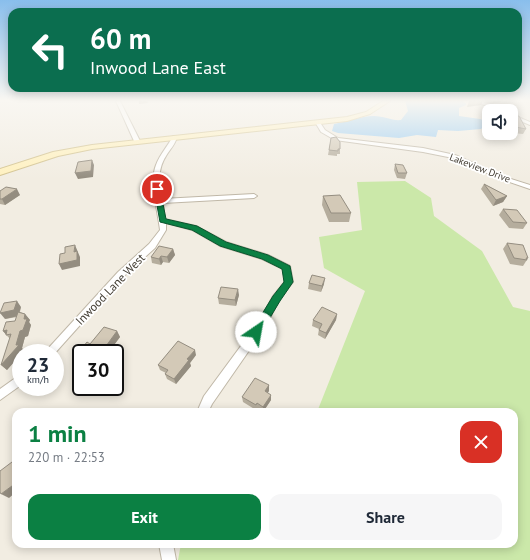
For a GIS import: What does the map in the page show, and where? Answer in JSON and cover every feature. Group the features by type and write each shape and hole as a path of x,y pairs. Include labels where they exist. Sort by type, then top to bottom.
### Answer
{"street":[{"path":"130,127 137,141"},
{"path":"0,172 62,153 96,146 268,127"},
{"name":"Lakeview Drive","path":"320,127 323,131 337,139 423,150 455,157 503,178 530,187"},
{"path":"175,137 173,146 161,158 155,177 158,201 162,210 162,220 194,228 223,244 265,257 287,268 288,282 276,298 263,323 208,400 204,408"},
{"path":"158,201 254,196"},
{"name":"Inwood Lane West","path":"57,344 121,274 152,246 163,230 162,220"},
{"path":"0,395 12,386"},
{"path":"167,548 169,560"}],"green space":[{"path":"405,181 431,198 434,216 482,251 513,307 530,311 530,560 178,560 180,548 518,548 518,408 319,408 365,291 324,268 319,237 362,230 357,182"}],"water":[{"path":"333,127 482,127 481,129 458,131 438,130 436,137 417,135 399,138 338,133 332,131"}],"building":[{"path":"336,137 340,142 340,149 338,149 338,151 329,150 331,138"},
{"path":"92,160 91,171 75,173 78,162"},
{"path":"395,164 403,165 407,173 398,173"},
{"path":"484,184 507,196 496,200"},
{"path":"6,187 17,189 0,199 0,191"},
{"path":"340,195 351,213 331,213 323,196"},
{"path":"503,209 517,210 527,223 513,222"},
{"path":"507,243 523,245 528,258 526,258 527,260 514,258"},
{"path":"75,245 74,252 77,251 77,260 59,264 60,254 65,253 65,247"},
{"path":"159,246 173,249 167,257 161,256 159,259 151,257"},
{"path":"312,275 325,278 322,286 309,283"},
{"path":"221,287 238,289 235,300 218,298"},
{"path":"17,301 14,310 0,313 4,303"},
{"path":"322,307 337,314 326,333 319,330 322,324 313,320"},
{"path":"18,312 25,314 24,319 27,319 23,330 20,331 16,344 12,344 12,353 1,365 11,334 6,335 7,330 3,331 6,322 15,321"},
{"path":"104,327 117,331 108,344 90,344"},
{"path":"178,341 195,350 187,359 189,360 174,379 165,374 168,370 158,365"},
{"path":"255,378 269,385 265,391 271,395 263,407 257,403 256,405 242,397"},
{"path":"12,462 12,486 1,494 0,492 0,471"}],"route":[{"path":"157,189 158,201 162,210 162,220 194,228 223,244 265,257 287,268 288,282 276,298 263,323 256,332"}]}
